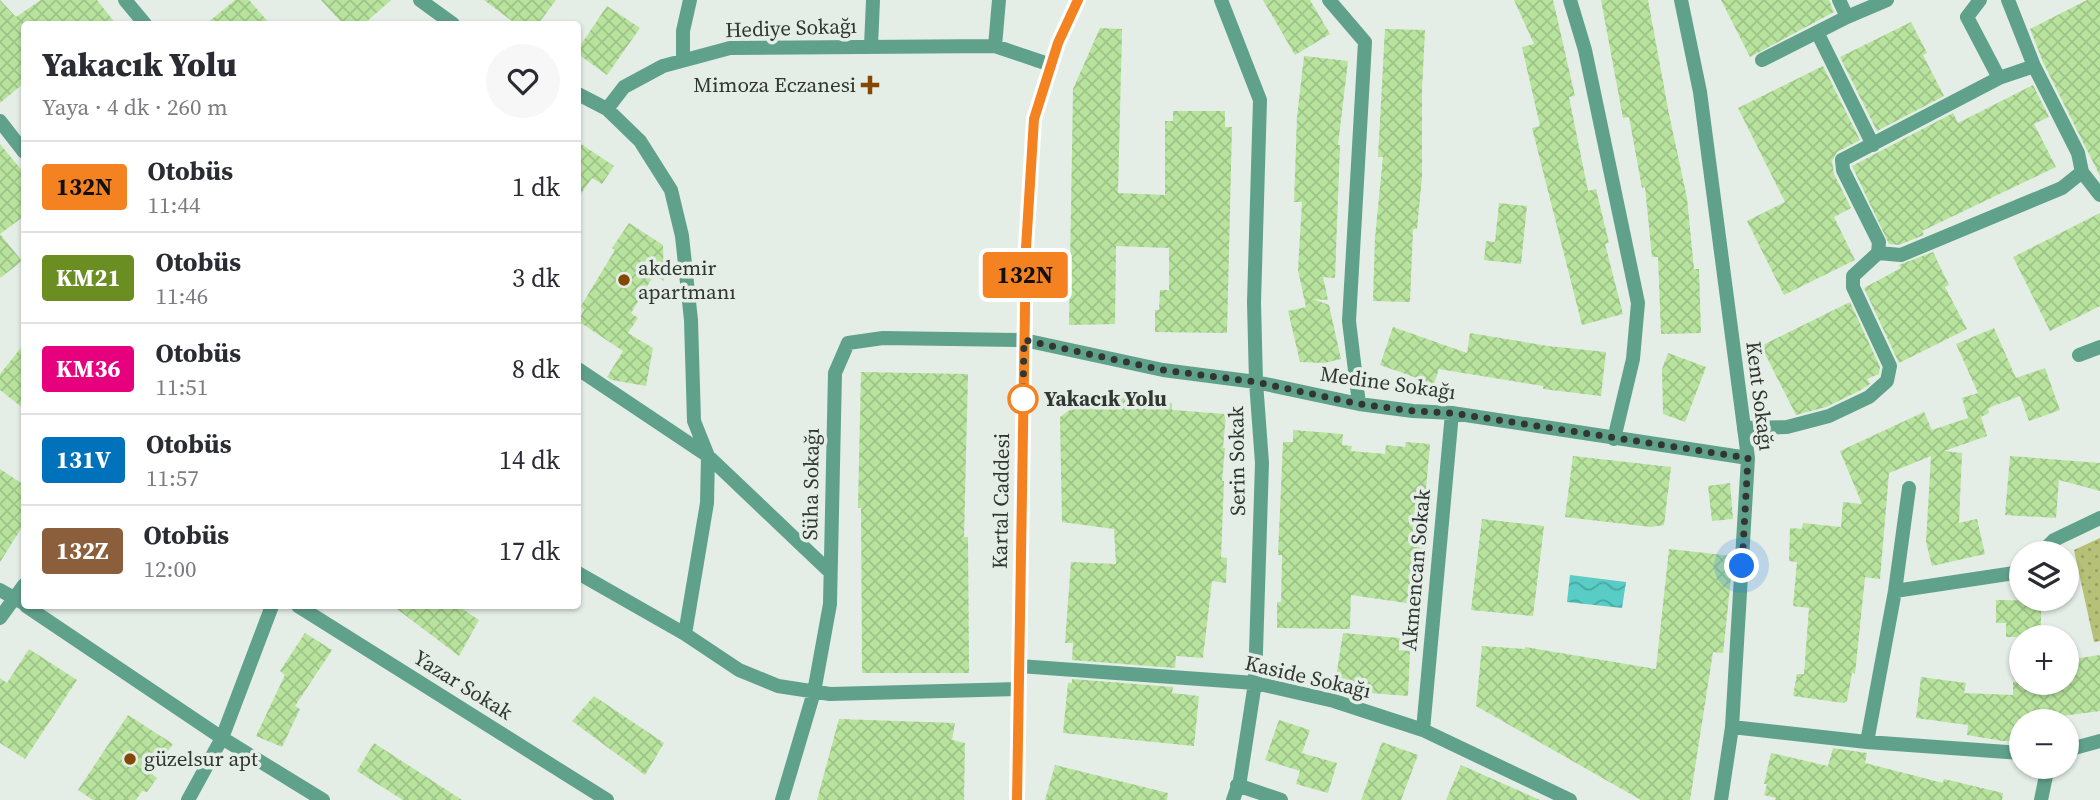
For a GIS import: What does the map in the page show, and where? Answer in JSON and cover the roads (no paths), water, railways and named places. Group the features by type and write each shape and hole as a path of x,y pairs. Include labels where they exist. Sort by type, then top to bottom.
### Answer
{"main road":[{"name":"Kartal Caddesi","path":"1017,800 1026,248 1034,119 1058,43 1078,0"}],"street":[{"path":"125,0 142,21"},
{"path":"420,0 449,21"},
{"path":"683,60 683,32 690,0"},
{"path":"871,46 873,0"},
{"path":"995,46 999,0"},
{"name":"Serin Sokak","path":"1221,0 1260,100 1254,302 1262,463 1255,683 1235,793"},
{"path":"1329,0 1365,42 1349,321 1359,404"},
{"path":"1570,0 1585,50 1638,303 1633,359 1614,439"},
{"name":"Kent Sokağı","path":"1681,0 1700,92 1748,458 1732,727 1721,800"},
{"path":"1839,0 1847,17"},
{"path":"1762,60 1887,0"},
{"path":"1980,0 1967,17 1999,78"},
{"path":"2008,0 2034,66 2078,153 2082,172 2100,195"},
{"path":"1817,32 1873,145"},
{"name":"Hediye Sokağı","path":"607,109 624,87 663,66 730,48 995,46 1051,65"},
{"path":"1744,429 1787,427 1829,416 1869,397 1887,381 1890,366 1853,287 1853,276 1878,253 1879,242 1843,170 1842,160 1999,78 2034,66"},
{"path":"581,96 607,109 640,141 671,190 682,236 691,320 694,421 708,456 707,503 685,634"},
{"path":"0,121 21,148"},
{"path":"1878,253 1900,255 2062,188 2082,172"},
{"name":"Süha Sokağı","path":"782,800 814,692 830,604 835,373 848,343 883,338 1024,340"},
{"name":"Medine Sokağı","path":"1024,340 1163,370 1256,382 1359,404 1452,413 1748,458"},
{"path":"2079,355 2100,347"},
{"path":"581,371 708,456 830,572"},
{"name":"Akmencan Sokak","path":"1423,730 1452,413"},
{"path":"1867,742 1895,591 1909,488"},
{"path":"2053,541 2100,518"},
{"path":"1895,591 2009,574"},
{"path":"581,575 685,634 740,670 778,686 830,694 1019,689"},
{"path":"0,590 21,602"},
{"path":"0,618 21,604"},
{"path":"31,609 222,738 323,800"},
{"path":"188,800 222,738 271,609"},
{"name":"Yazar Sokak","path":"303,609 607,800"},
{"name":"Kaside Sokağı","path":"1020,666 1255,683 1334,701 1423,730 1570,800"},
{"path":"1732,727 1867,742 2009,752"},
{"path":"2079,747 2100,741"},
{"path":"2040,800 2045,779"},
{"path":"1235,793 1281,800"}],"water":[{"path":"1570,575 1626,582 1622,608 1567,602"}],"place":[{"name":"Mimoza Eczanesi","path":"870,85"},
{"name":"akdemir apartmanı","path":"624,280"},
{"name":"Yakacık Yolu","path":"1023,399"},
{"name":"güzelsur apt","path":"130,759"}]}
